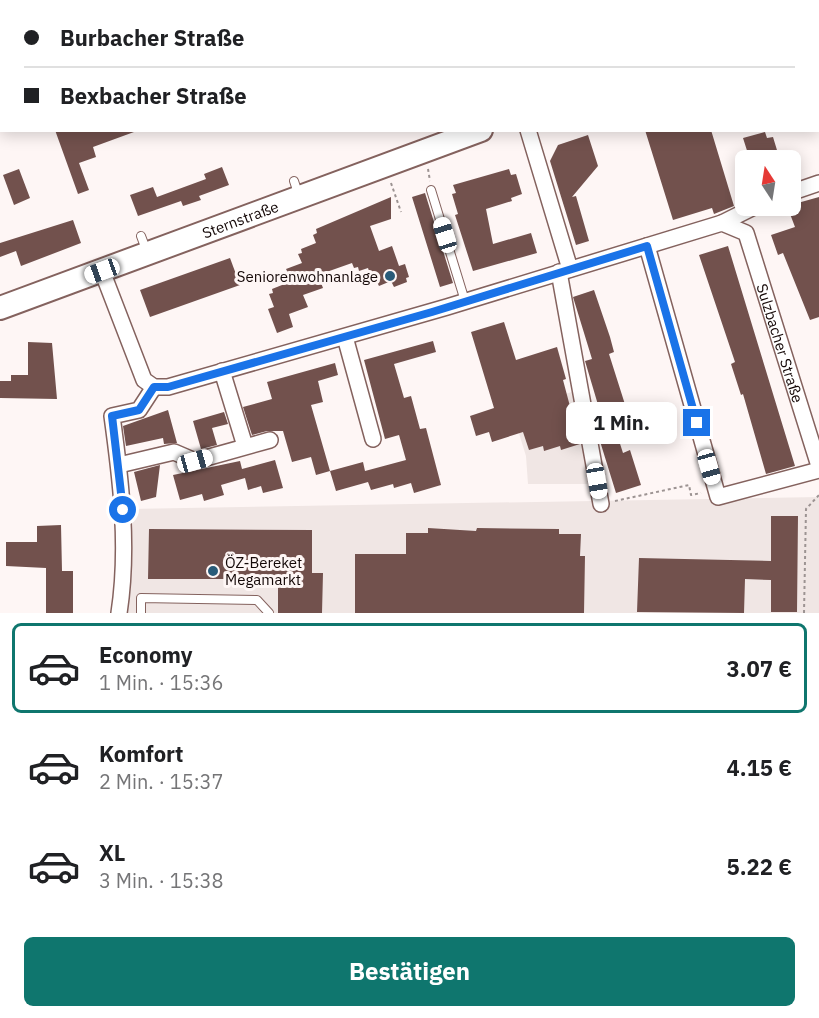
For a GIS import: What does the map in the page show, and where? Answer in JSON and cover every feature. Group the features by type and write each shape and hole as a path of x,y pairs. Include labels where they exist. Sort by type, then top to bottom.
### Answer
{"main road":[{"name":"Sternstraße","path":"0,308 102,271 144,245 296,189 474,132"}],"street":[{"path":"529,132 565,270 601,504"},
{"path":"801,189 819,183"},
{"path":"102,271 144,380 154,387 168,387 465,302 647,246 729,225 742,216"},
{"name":"Sulzbacher Straße","path":"729,225 746,233 819,468"},
{"path":"647,246 718,497 819,468"},
{"path":"345,337 373,439"},
{"path":"222,371 245,446"},
{"path":"119,613 122,594 123,510 112,416 139,410 154,387"},
{"path":"118,465 174,452 195,461 270,440"}],"lane":[{"path":"431,190 465,302"},
{"path":"141,613 141,598 257,600 269,613"}],"path":[{"path":"391,183 401,212"},
{"path":"601,504 689,485 691,495 715,489"},
{"path":"804,613 806,509 819,495"}],"shaded area":[{"path":"575,391 588,484 528,484 526,456 512,411"},
{"path":"819,497 819,613 127,613 129,509"}],"building":[{"path":"56,132 134,132 93,147 96,157 79,163 89,190 78,194"},
{"path":"646,132 712,132 734,206 714,214 712,208 673,220"},
{"path":"765,132 767,138 773,137 777,150 747,150 743,138"},
{"path":"588,135 598,166 572,197 576,196 589,241 576,245 550,161 558,145"},
{"path":"222,167 229,185 199,196 201,200 183,206 181,201 138,216 130,195 153,187 157,197 206,179 204,174"},
{"path":"19,169 30,198 14,205 3,175"},
{"path":"509,169 511,175 516,174 522,194 511,198 512,201 486,209 493,244 531,233 537,253 473,271 455,215 458,214 452,194 456,193 453,185"},
{"path":"425,193 453,283 440,287 412,197"},
{"name":"Seniorenwohnanlage","path":"391,197 391,219 370,226 379,251 392,246 399,266 405,264 409,277 406,278 407,282 394,287 391,281 379,286 377,282 373,283 368,268 359,271 358,267 354,268 352,263 318,275 323,288 303,295 308,307 289,314 293,327 277,333 268,309 274,307 269,294 273,293 272,289 287,283 284,274 288,273 286,269 302,263 298,254 302,253 301,249 316,243 313,235 317,233 316,229"},
{"path":"819,197 819,317 810,320 783,253 778,255 771,235 795,227 791,216 801,216 801,202"},
{"path":"73,220 81,243 21,266 16,251 0,257 0,243"},
{"path":"728,246 795,466 766,474 743,394 741,395 731,364 735,362 699,255"},
{"path":"230,258 240,285 150,317 140,290"},
{"path":"594,290 610,337 614,352 609,354 629,417 613,422 623,453 630,450 641,485 616,493 599,438 597,427 604,425 585,361 592,359 573,297"},
{"path":"504,322 516,360 557,347 580,444 561,450 560,446 544,451 543,446 529,450 523,432 492,442 489,432 476,436 470,416 494,408 471,332"},
{"path":"433,341 436,352 394,364 404,398 411,396 420,429 426,428 441,485 414,493 411,483 394,488 393,484 371,490 368,482 336,491 330,471 363,462 365,471 406,460 399,435 385,439 364,360"},
{"path":"28,342 52,343 57,399 0,398 0,381 11,381 11,375 28,375"},
{"path":"335,363 338,375 318,381 323,402 311,405 330,471 316,475 311,457 292,462 283,431 267,431 252,435 243,407 272,399 267,382"},
{"path":"168,410 177,443 164,444 163,438 126,446 123,426"},
{"path":"224,412 228,424 212,428 217,445 201,449 193,421"},
{"path":"275,460 283,488 263,493 261,486 248,490 245,478 221,485 224,495 204,501 202,494 180,500 173,475 240,461 242,469"},
{"path":"160,465 156,497 141,501 134,472"},
{"path":"771,516 798,516 797,612 771,612 771,580 745,579 744,613 637,612 639,558 771,561"},
{"path":"61,525 62,571 73,571 73,613 46,613 46,568 6,566 6,542 37,542 37,526"},
{"path":"428,528 476,531 477,528 559,529 559,534 581,534 580,556 585,556 584,613 355,613 355,554 406,554 406,533 428,533"},
{"path":"149,529 312,530 312,573 323,573 322,613 278,613 278,587 239,587 239,579 148,579"}],"place":[{"name":"Seniorenwohnanlage","path":"390,276"},
{"name":"ÖZ-Bereket Megamarkt","path":"213,571"}],"route":[{"path":"123,510 112,416 139,410 154,387 168,387 447,307 647,246 697,423"}]}
